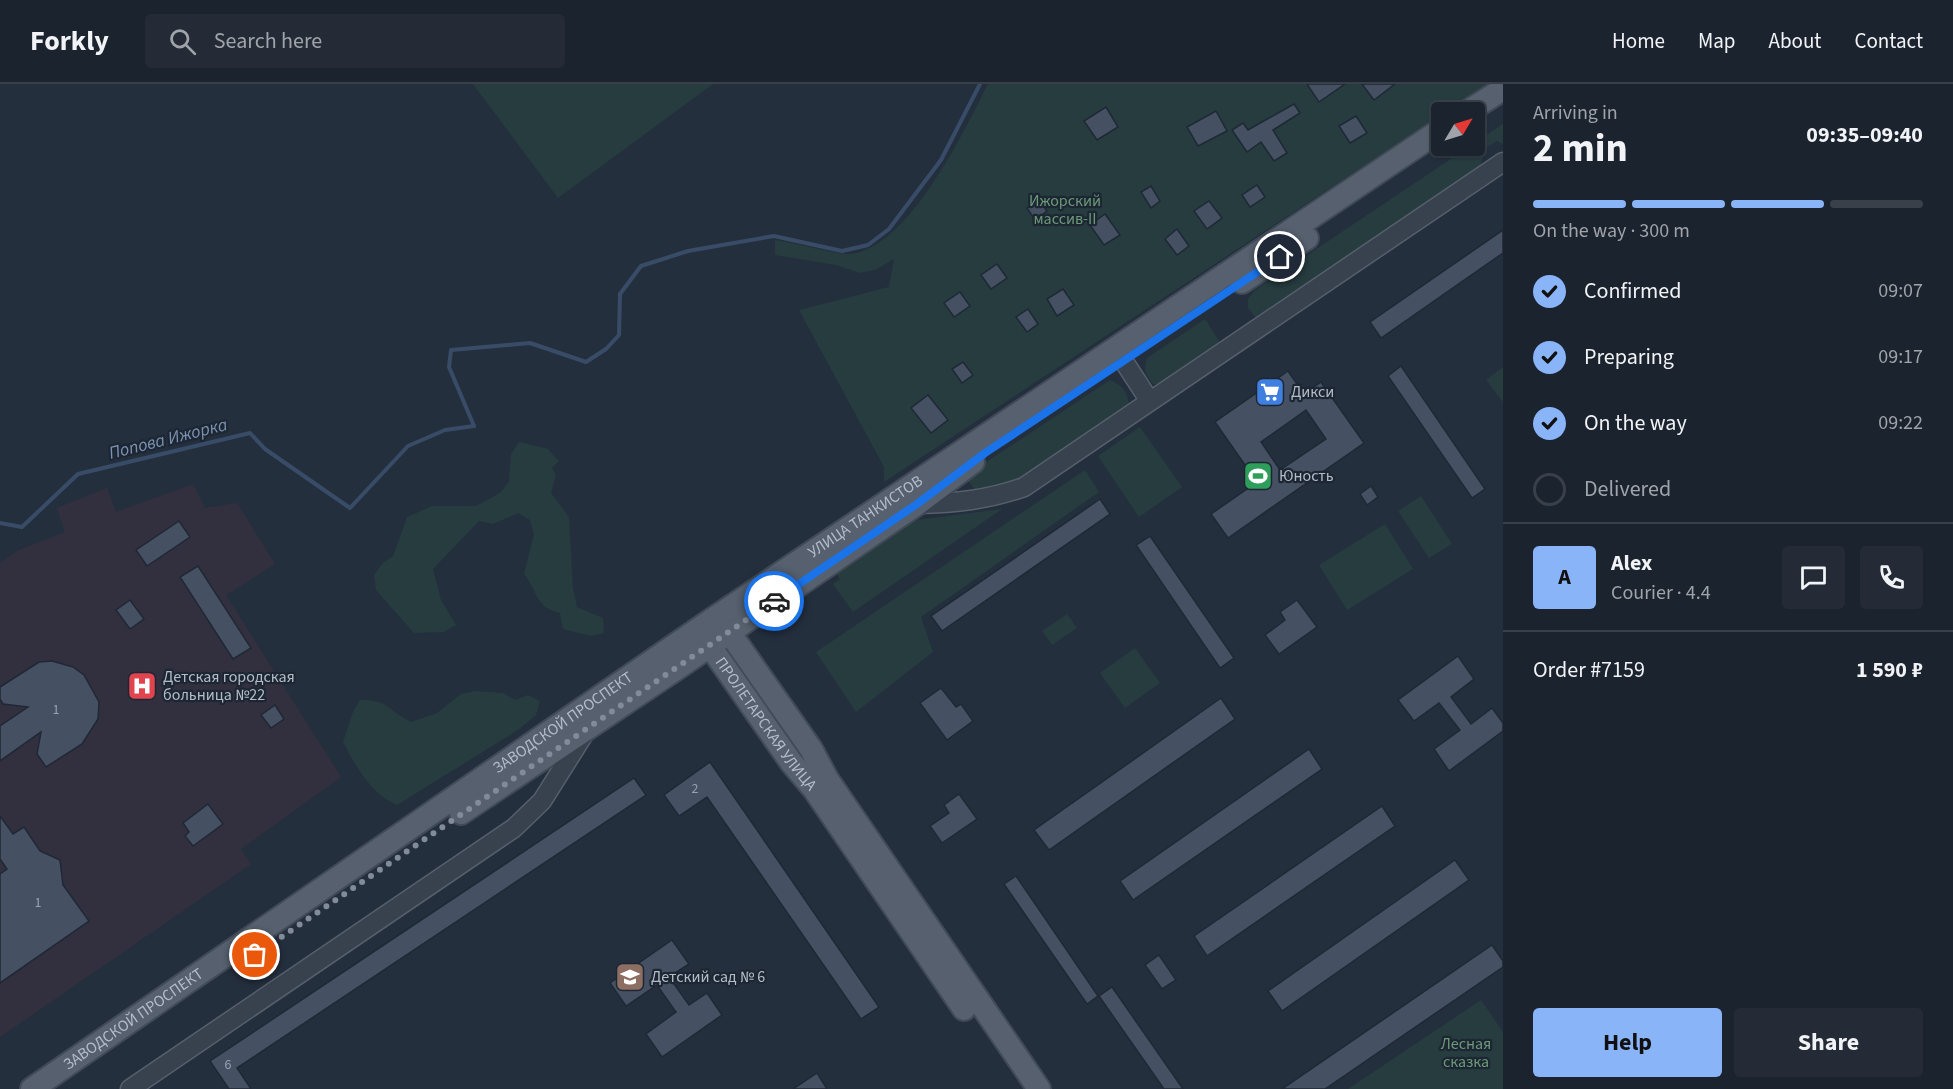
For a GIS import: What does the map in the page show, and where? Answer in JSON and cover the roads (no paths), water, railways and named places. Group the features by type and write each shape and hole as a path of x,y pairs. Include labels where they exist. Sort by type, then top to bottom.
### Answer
{"main road":[{"path":"1483,102 1503,89"},
{"path":"1485,118 1503,106"},
{"name":"УЛИЦА ТАНКИСТОВ","path":"710,646 917,504 1119,355 1187,294 1431,136"},
{"name":"УЛИЦА ТАНКИСТОВ","path":"707,623 1431,155"},
{"name":"ПРОЛЕТАРСКАЯ УЛИЦА","path":"1020,1089 814,789 791,762 710,646 707,623 729,632 811,749 827,779 1039,1089"},
{"name":"ЗАВОДСКОЙ ПРОСПЕКТ","path":"58,1089 707,623"},
{"name":"ЗАВОДСКОЙ ПРОСПЕКТ","path":"32,1089 710,646"}],"street":[{"path":"917,504 966,503 1000,496 1024,487 1149,400 1503,162"},
{"path":"1119,355 1149,400"},
{"path":"130,1089 514,828 542,801 589,725"}],"waterway":[{"name":"Попова Ижорка","path":"0,523 22,527 78,474 250,433 265,449 350,508 408,446 445,430 474,426 449,367 451,350 530,343 586,362 606,349 619,335 620,294 641,266 688,251 774,236 842,251 868,245 889,229 941,160 980,84"}],"place":[{"name":"Дикси","path":"1270,392"},
{"name":"Юность","path":"1258,476"},
{"name":"Детская городская больница №22","path":"142,686"},
{"name":"Детский сад № 6","path":"630,977"}],"park label":[{"name":"Ижорский массив-II","path":"1065,210"},
{"name":"Лесная сказка","path":"1466,1053"}]}
